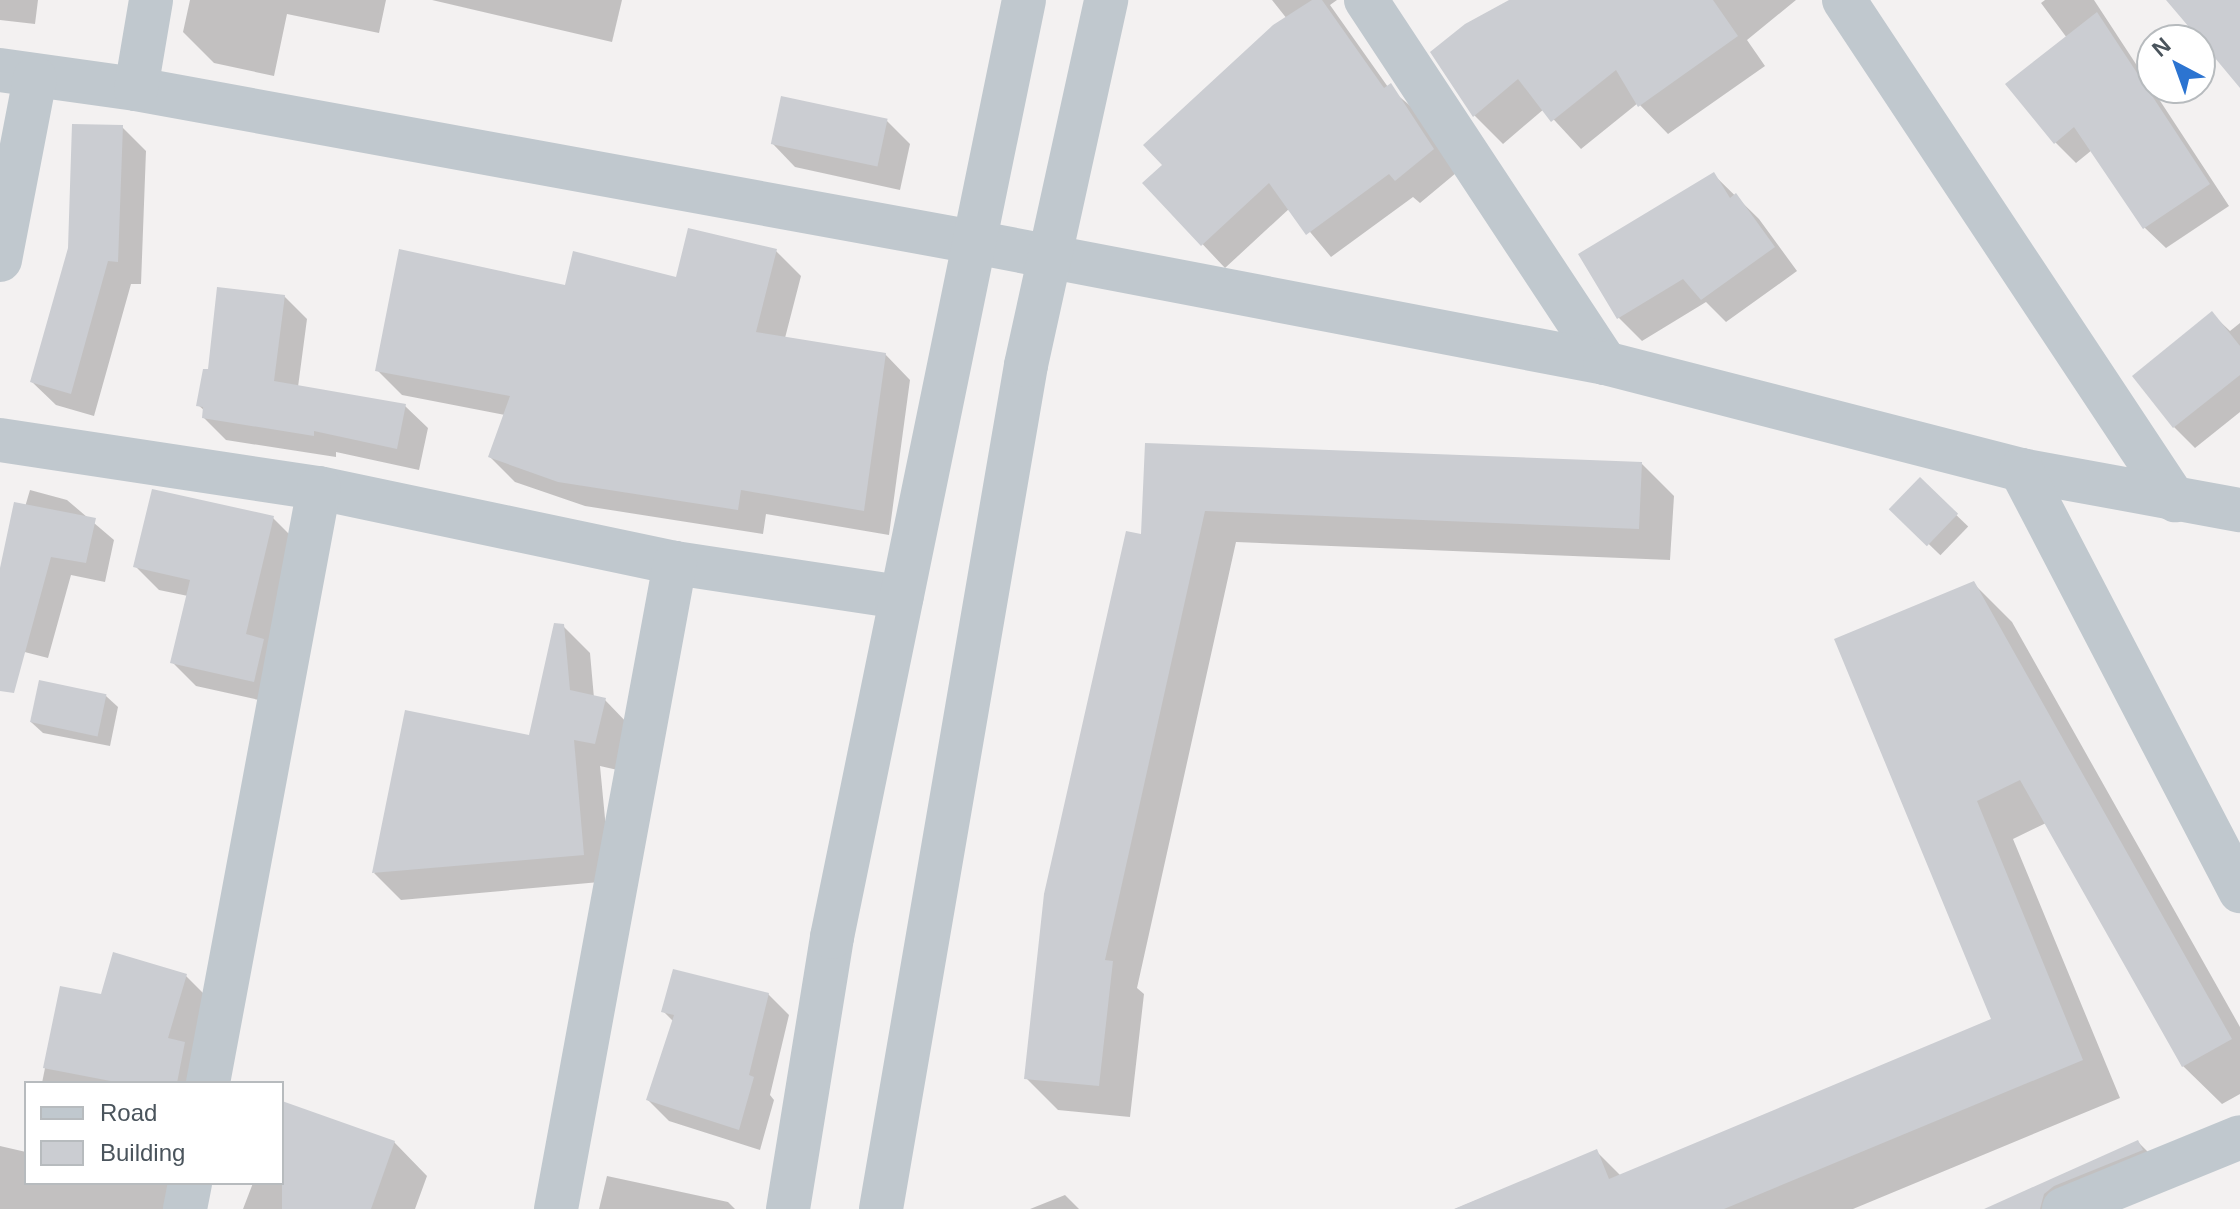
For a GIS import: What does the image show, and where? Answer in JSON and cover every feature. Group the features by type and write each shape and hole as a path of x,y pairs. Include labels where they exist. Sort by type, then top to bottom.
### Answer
{"street":[{"path":"136,89 151,0"},
{"path":"788,1209 832,937 1024,0"},
{"path":"881,1209 1026,365 1106,0"},
{"path":"1366,0 1605,363"},
{"path":"1844,0 2175,500"},
{"path":"0,260 18,74 136,89 974,242 1605,363 2021,470 2240,510"},
{"path":"0,440 319,488 675,563 901,597"},
{"path":"2021,470 2240,891"},
{"path":"208,1081 319,488"},
{"path":"556,1209 675,563"},
{"path":"2064,1209 2240,1137"},
{"path":"185,1209 190,1185"}],"building":[{"path":"1312,0 1322,0 1384,88 1391,83 1434,149 1395,181 1389,174 1306,235 1269,183 1201,246 1142,183 1162,165 1143,145 1273,25"},
{"path":"1509,0 1713,0 1738,36 1638,107 1616,70 1551,122 1518,79 1473,117 1430,52 1465,24"},
{"path":"2166,0 2240,0 2240,88 2216,59 2216,24 2186,24"},
{"path":"2097,12 2136,71 2136,104 2157,104 2210,184 2143,229 2074,127 2054,144 2005,84"},
{"path":"781,96 888,119 877,167 771,144"},
{"path":"72,124 123,125 118,262 108,261 71,394 30,382 68,248"},
{"path":"1714,172 1730,198 1736,193 1775,247 1701,300 1683,279 1617,319 1578,254"},
{"path":"688,228 777,249 756,332 886,353 864,511 741,490 738,510 558,482 488,457 510,396 375,371 399,249 565,285 573,251 676,277"},
{"path":"217,287 285,295 274,381 406,404 397,449 314,431 314,436 202,418 203,407 196,406 203,369 208,369"},
{"path":"2212,311 2240,346 2240,375 2173,428 2132,376"},
{"path":"1145,443 1642,462 1639,529 1205,511 1105,960 1113,961 1099,1086 1024,1079 1044,894 1126,531 1141,534"},
{"path":"1920,477 1958,514 1927,546 1889,509"},
{"path":"152,489 274,516 246,634 264,639 254,682 170,663 190,580 133,567"},
{"path":"14,502 96,518 86,563 51,557 14,693 0,691 0,568"},
{"path":"1974,581 2232,1039 2182,1067 2020,780 1977,801 2083,1060 1724,1209 1454,1209 1597,1149 1609,1179 1991,1019 1834,639"},
{"path":"554,623 564,624 570,690 606,698 595,744 574,740 584,855 372,873 405,710 529,735"},
{"path":"39,680 106,694 98,736 30,722"},
{"path":"113,952 187,974 168,1038 185,1042 177,1081 111,1081 43,1068 60,986 101,994"},
{"path":"673,969 769,993 749,1075 754,1077 739,1130 646,1100 674,1015 661,1012"},
{"path":"284,1102 395,1141 371,1209 282,1209"},
{"path":"2138,1140 2143,1150 2054,1186 2044,1194 2040,1209 1984,1209"}]}
